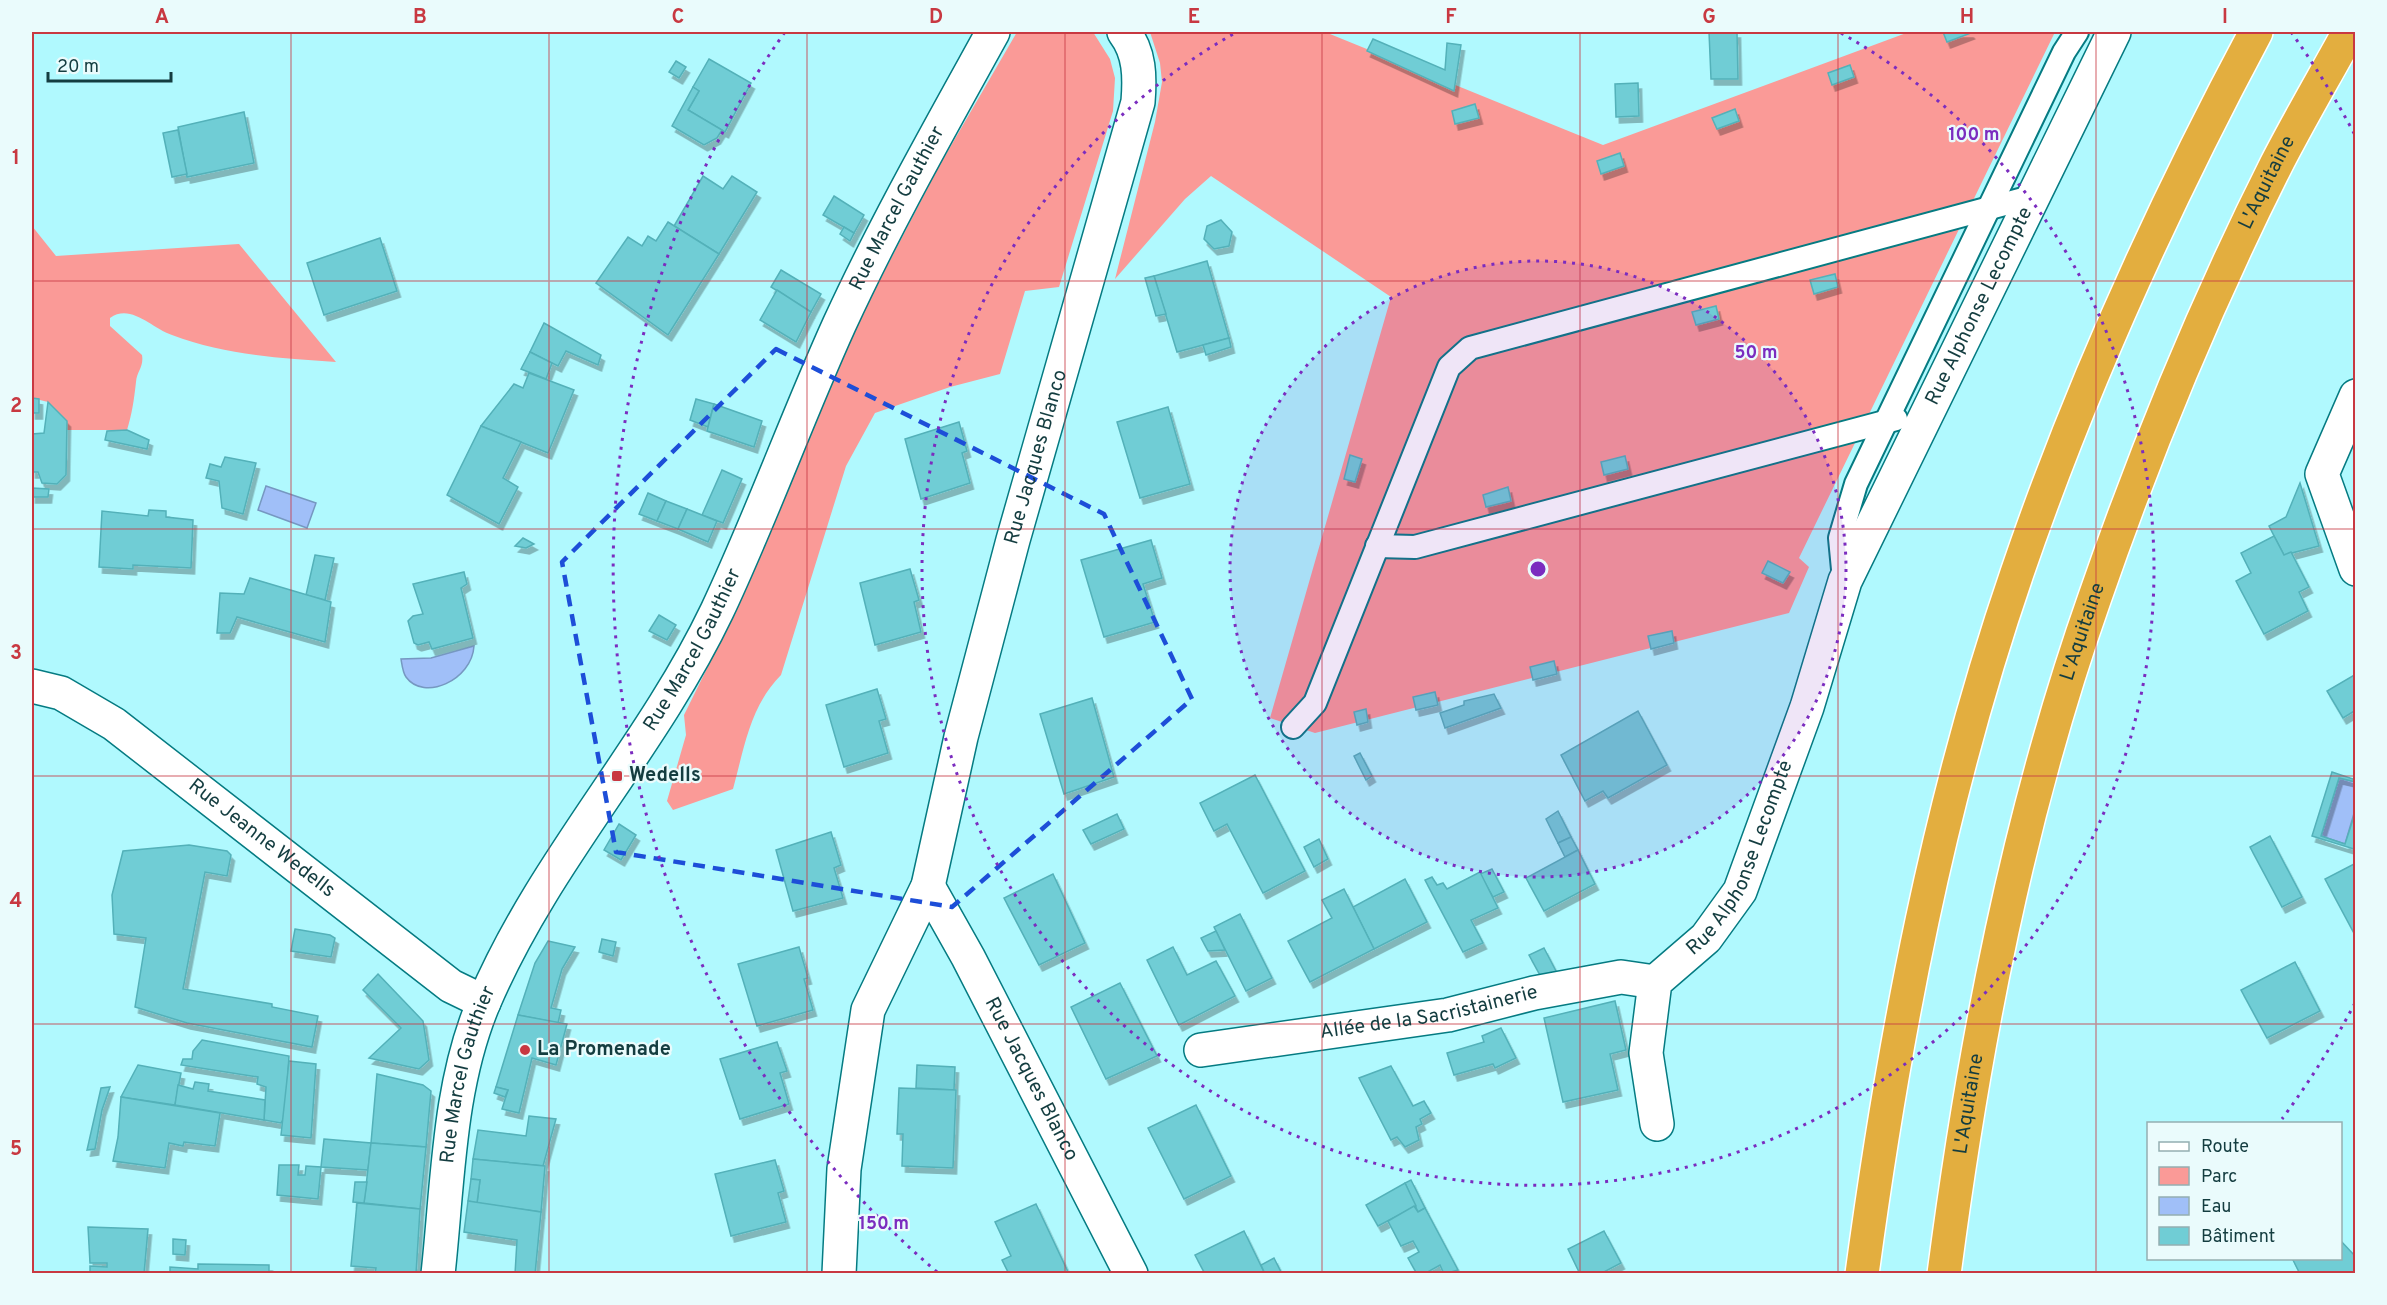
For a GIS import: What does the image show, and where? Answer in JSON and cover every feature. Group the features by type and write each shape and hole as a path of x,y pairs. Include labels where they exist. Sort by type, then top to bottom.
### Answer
{"highway":[{"path":"1862,1274 1898,1040 1930,882 1970,726 2013,585 2074,421 2135,274 2205,127 2256,32"},
{"name":"L'Aquitaine","path":"1944,1274 1978,1054 2009,900 2048,748 2094,600 2149,451 2210,307 2276,166 2349,32"}],"street":[{"name":"Rue Marcel Gauthier","path":"438,1274 459,1082 484,1002 552,872 668,703 717,612 840,324 917,171 993,32"},
{"name":"Rue Jacques Blanco","path":"839,1274 844,1169 868,1011 928,886 961,737 1010,552 1138,102 1138,59 1131,41 1124,32"},
{"name":"Rue Alphonse Lecompte","path":"1655,982 1706,938 1740,891 1807,707 1845,581 2114,32"},
{"path":"2355,396 2322,474 2355,570"},
{"name":"Rue Jeanne Wedells","path":"32,686 61,693 114,724 451,987 484,1002"},
{"name":"Rue Jacques Blanco","path":"928,886 968,957 1131,1274"},
{"name":"Allée de la Sacristainerie","path":"1201,1050 1448,1015 1534,993 1621,977 1655,982"},
{"path":"1655,982 1646,1053 1657,1124"}],"lane":[{"name":"Rue Alphonse Lecompte","path":"1845,581 1840,538 1856,484 2064,52 2077,32"},
{"path":"1293,727 1315,703 1449,367 1470,348 1987,211 2034,196"},
{"path":"1377,546 1415,547 1929,409"}],"highlighted area":[{"path":"776,349 1104,514 1192,699 952,907 616,852 562,562"}],"green space":[{"path":"1017,32 1093,32 1110,59 1115,78 1113,111 1059,287 1025,291 1000,374 950,387 875,413 846,466 781,675 770,687 755,714 733,789 673,810 667,801 686,735 684,715 724,634 858,322 938,168"},
{"path":"1150,32 1325,32 1603,145 1909,32 2055,32 1799,558 1809,567 1789,613 1315,733 1270,718 1391,297 1211,176 1185,199 1115,279 1155,122 1162,82 1160,63"},
{"path":"32,226 56,256 239,244 336,362 273,357 212,347 164,332 133,315 118,314 110,318 110,326 142,355 127,430 67,430 67,421 48,402 32,398"}],"water":[{"path":"266,486 316,503 307,528 258,510"},
{"path":"474,646 465,669 446,684 424,687 414,684 404,673 401,659 431,658"},
{"path":"2339,778 2355,782 2355,810 2345,844 2321,836"}],"building":[{"path":"1709,32 1737,32 1738,79 1711,79"},
{"path":"1943,32 1970,32 1971,33 1947,42"},
{"path":"1373,39 1445,70 1447,43 1461,45 1454,91 1367,51"},
{"path":"709,59 751,83 725,132 688,110 699,91 693,87"},
{"path":"676,61 686,67 679,78 669,72"},
{"path":"1850,65 1854,77 1832,85 1828,73"},
{"path":"1638,83 1639,116 1616,117 1615,84"},
{"path":"693,87 699,91 688,110 722,130 717,138 704,145 672,126"},
{"path":"1475,104 1479,118 1455,124 1452,111"},
{"path":"1735,109 1739,121 1717,129 1712,118"},
{"path":"244,112 254,163 187,177 178,127"},
{"path":"178,130 187,174 172,177 163,133"},
{"path":"1620,153 1624,166 1601,174 1597,161"},
{"path":"703,176 723,189 732,176 757,192 719,254 674,226"},
{"path":"834,196 864,215 854,233 823,215"},
{"path":"1221,220 1232,232 1229,246 1214,249 1204,239 1207,226"},
{"path":"668,222 719,254 668,335 596,283 628,237 642,246 648,236 656,241"},
{"path":"844,227 854,233 850,241 840,234"},
{"path":"380,238 397,291 324,315 307,263"},
{"path":"1207,261 1229,338 1177,352 1154,276"},
{"path":"781,270 821,294 811,312 771,287"},
{"path":"1835,274 1838,287 1814,294 1810,280"},
{"path":"1154,276 1166,314 1156,316 1145,278"},
{"path":"777,290 811,312 796,342 760,320"},
{"path":"1716,306 1719,319 1696,325 1692,312"},
{"path":"544,323 601,355 598,365 566,351 558,366 530,352"},
{"path":"1229,338 1231,347 1206,355 1203,345"},
{"path":"530,352 552,363 546,379 521,369"},
{"path":"529,373 574,390 548,453 481,426 514,384 523,388"},
{"path":"32,398 39,399 39,413 32,413"},
{"path":"696,399 714,404 708,427 690,420"},
{"path":"48,402 67,421 66,475 57,484 42,483 38,472 32,472 32,434 44,433"},
{"path":"714,404 762,421 754,447 707,431"},
{"path":"1168,407 1190,484 1140,498 1117,422"},
{"path":"959,422 967,451 962,453 970,483 921,499 905,439"},
{"path":"481,426 521,442 503,478 518,487 499,524 447,495"},
{"path":"127,430 149,440 147,449 105,440 107,431"},
{"path":"1350,455 1362,459 1355,482 1344,479"},
{"path":"1625,456 1628,469 1604,475 1601,462"},
{"path":"225,457 256,463 243,514 222,508 219,481 206,478 210,464 221,467"},
{"path":"722,470 742,479 723,523 702,515"},
{"path":"2300,483 2319,546 2284,555 2269,526 2286,517"},
{"path":"1508,487 1511,501 1486,507 1483,495"},
{"path":"32,488 49,489 48,497 32,497"},
{"path":"648,493 666,501 657,521 639,514"},
{"path":"666,501 687,509 678,529 657,521"},
{"path":"687,509 717,521 708,542 678,529"},
{"path":"149,510 166,511 166,517 193,520 191,568 133,565 133,569 99,567 102,511 148,516"},
{"path":"2274,536 2284,555 2291,552 2309,587 2299,592 2308,611 2264,634 2236,581 2251,573 2241,553"},
{"path":"523,538 534,544 526,548 515,546"},
{"path":"1151,540 1162,578 1143,584 1155,622 1104,637 1081,560"},
{"path":"315,555 334,558 325,600 306,595"},
{"path":"1768,561 1790,572 1783,583 1762,573"},
{"path":"910,569 919,600 914,602 921,632 875,645 860,583"},
{"path":"464,572 467,584 461,588 473,638 432,649 429,642 418,645 414,643 408,621 413,616 423,614 413,584"},
{"path":"250,578 331,602 325,642 237,617 230,633 217,633 220,593 244,594"},
{"path":"659,615 676,625 667,640 649,631"},
{"path":"1672,631 1674,643 1651,649 1648,636"},
{"path":"1554,661 1557,674 1533,680 1530,667"},
{"path":"2356,674 2356,710 2343,718 2327,691"},
{"path":"877,689 886,719 879,721 888,753 844,767 826,705"},
{"path":"1435,692 1438,705 1416,710 1413,697"},
{"path":"1494,694 1501,708 1445,728 1440,713 1464,705 1464,701"},
{"path":"1092,698 1114,777 1064,794 1040,714"},
{"path":"1366,709 1368,722 1357,725 1354,712"},
{"path":"1638,711 1667,765 1608,798 1603,791 1585,801 1561,755"},
{"path":"1360,753 1372,776 1366,780 1354,756"},
{"path":"2332,772 2356,780 2356,782 2339,778 2321,836 2345,844 2356,810 2354,849 2312,836"},
{"path":"1255,775 1305,871 1263,893 1227,824 1214,831 1200,803"},
{"path":"1558,811 1571,837 1558,843 1546,819"},
{"path":"1117,814 1124,829 1091,844 1083,830"},
{"path":"619,824 636,835 621,860 604,850"},
{"path":"831,832 841,865 834,868 843,898 793,911 776,850"},
{"path":"2270,836 2302,897 2282,907 2250,847"},
{"path":"1571,837 1578,850 1565,857 1558,843"},
{"path":"1319,839 1328,859 1314,867 1304,847"},
{"path":"189,845 227,851 231,855 227,876 205,872 183,989 272,1004 272,1007 318,1016 312,1047 187,1023 135,1007 146,938 114,934 112,895 123,851"},
{"path":"1578,850 1595,884 1544,911 1526,878"},
{"path":"2356,863 2356,937 2325,879"},
{"path":"1492,869 1504,892 1493,897 1480,874"},
{"path":"1480,872 1498,908 1471,920 1483,943 1463,952 1425,880 1432,877 1437,885 1443,883 1447,889"},
{"path":"1053,874 1085,943 1039,965 1004,898"},
{"path":"1405,879 1427,922 1374,949 1353,907"},
{"path":"1344,889 1374,949 1310,982 1288,941 1332,918 1322,900"},
{"path":"1240,914 1272,978 1246,991 1214,927"},
{"path":"295,929 330,935 335,938 331,957 291,951"},
{"path":"1216,931 1225,950 1208,951 1201,938"},
{"path":"602,939 616,942 613,956 599,952"},
{"path":"548,941 575,947 562,969 551,1008 561,1010 558,1023 518,1015 535,963"},
{"path":"799,947 808,978 804,979 813,1010 757,1026 738,964"},
{"path":"1173,947 1187,975 1216,961 1235,996 1179,1025 1147,960"},
{"path":"1544,948 1557,973 1541,977 1529,955"},
{"path":"2295,962 2320,1011 2267,1038 2241,990"},
{"path":"378,974 423,1021 429,1060 419,1069 369,1058 401,1028 363,990"},
{"path":"1120,983 1157,1056 1106,1079 1071,1007"},
{"path":"1615,1001 1626,1050 1610,1054 1618,1090 1563,1102 1544,1018"},
{"path":"518,1015 567,1024 556,1065 532,1058 519,1113 502,1109 508,1090 496,1087"},
{"path":"1501,1028 1516,1058 1495,1068 1493,1064 1454,1075 1447,1053 1484,1042 1482,1036"},
{"path":"202,1040 289,1056 285,1117 281,1123 264,1120 266,1087 257,1084 258,1077 181,1065 183,1059 192,1059 193,1051"},
{"path":"777,1042 787,1071 780,1073 789,1104 740,1119 720,1059"},
{"path":"289,1061 316,1064 311,1138 281,1135"},
{"path":"138,1065 181,1073 175,1105 121,1097"},
{"path":"917,1065 955,1067 954,1090 916,1088"},
{"path":"1391,1066 1413,1106 1424,1101 1431,1113 1420,1119 1422,1124 1416,1127 1419,1140 1405,1147 1397,1137 1391,1140 1359,1078"},
{"path":"377,1074 423,1085 431,1091 426,1147 371,1143"},
{"path":"195,1082 209,1084 208,1091 265,1100 264,1120 175,1105 178,1085 193,1089"},
{"path":"110,1087 102,1110 95,1149 87,1150 101,1088"},
{"path":"496,1087 508,1090 505,1097 494,1093"},
{"path":"899,1088 956,1090 953,1168 902,1166 903,1134 897,1134"},
{"path":"121,1097 220,1113 215,1146 184,1142 183,1146 169,1143 165,1168 113,1161 118,1137"},
{"path":"1196,1105 1231,1176 1184,1199 1148,1128"},
{"path":"529,1116 556,1119 543,1166 473,1159 478,1130 526,1136"},
{"path":"324,1139 371,1143 368,1170 321,1167"},
{"path":"371,1143 426,1147 420,1209 364,1203"},
{"path":"473,1159 545,1166 541,1212 477,1203 480,1180 471,1179"},
{"path":"775,1160 784,1191 778,1193 786,1222 731,1236 715,1174"},
{"path":"279,1165 299,1165 298,1175 305,1175 306,1166 321,1167 318,1199 277,1195"},
{"path":"471,1179 480,1180 477,1203 468,1201"},
{"path":"1411,1180 1425,1208 1418,1212 1405,1183"},
{"path":"355,1182 367,1182 364,1203 353,1202"},
{"path":"1405,1183 1416,1206 1378,1226 1366,1205"},
{"path":"468,1201 541,1212 535,1274 515,1274 517,1240 464,1232"},
{"path":"357,1203 420,1209 416,1274 375,1274 376,1268 351,1266"},
{"path":"1036,1204 1069,1274 1009,1274 1002,1260 1011,1256 995,1222"},
{"path":"1414,1206 1418,1212 1425,1208 1458,1270 1444,1274 1440,1265 1424,1274 1417,1274 1408,1258 1419,1252 1413,1241 1401,1246 1388,1221"},
{"path":"88,1227 148,1229 144,1274 90,1274 90,1266 107,1267 107,1263 90,1263"},
{"path":"1244,1231 1265,1274 1205,1274 1195,1255"},
{"path":"1604,1231 1621,1263 1600,1274 1580,1274 1568,1249"},
{"path":"173,1239 186,1240 185,1255 173,1254"},
{"path":"2342,1242 2356,1257 2354,1274 2300,1274 2293,1260 2342,1260"},
{"path":"1274,1258 1282,1274 1265,1274 1261,1265"},
{"path":"198,1264 269,1265 269,1274 170,1274 170,1267 198,1269"}],"place":[{"name":"Wedells","path":"617,776"},
{"name":"La Promenade","path":"525,1050"}]}
